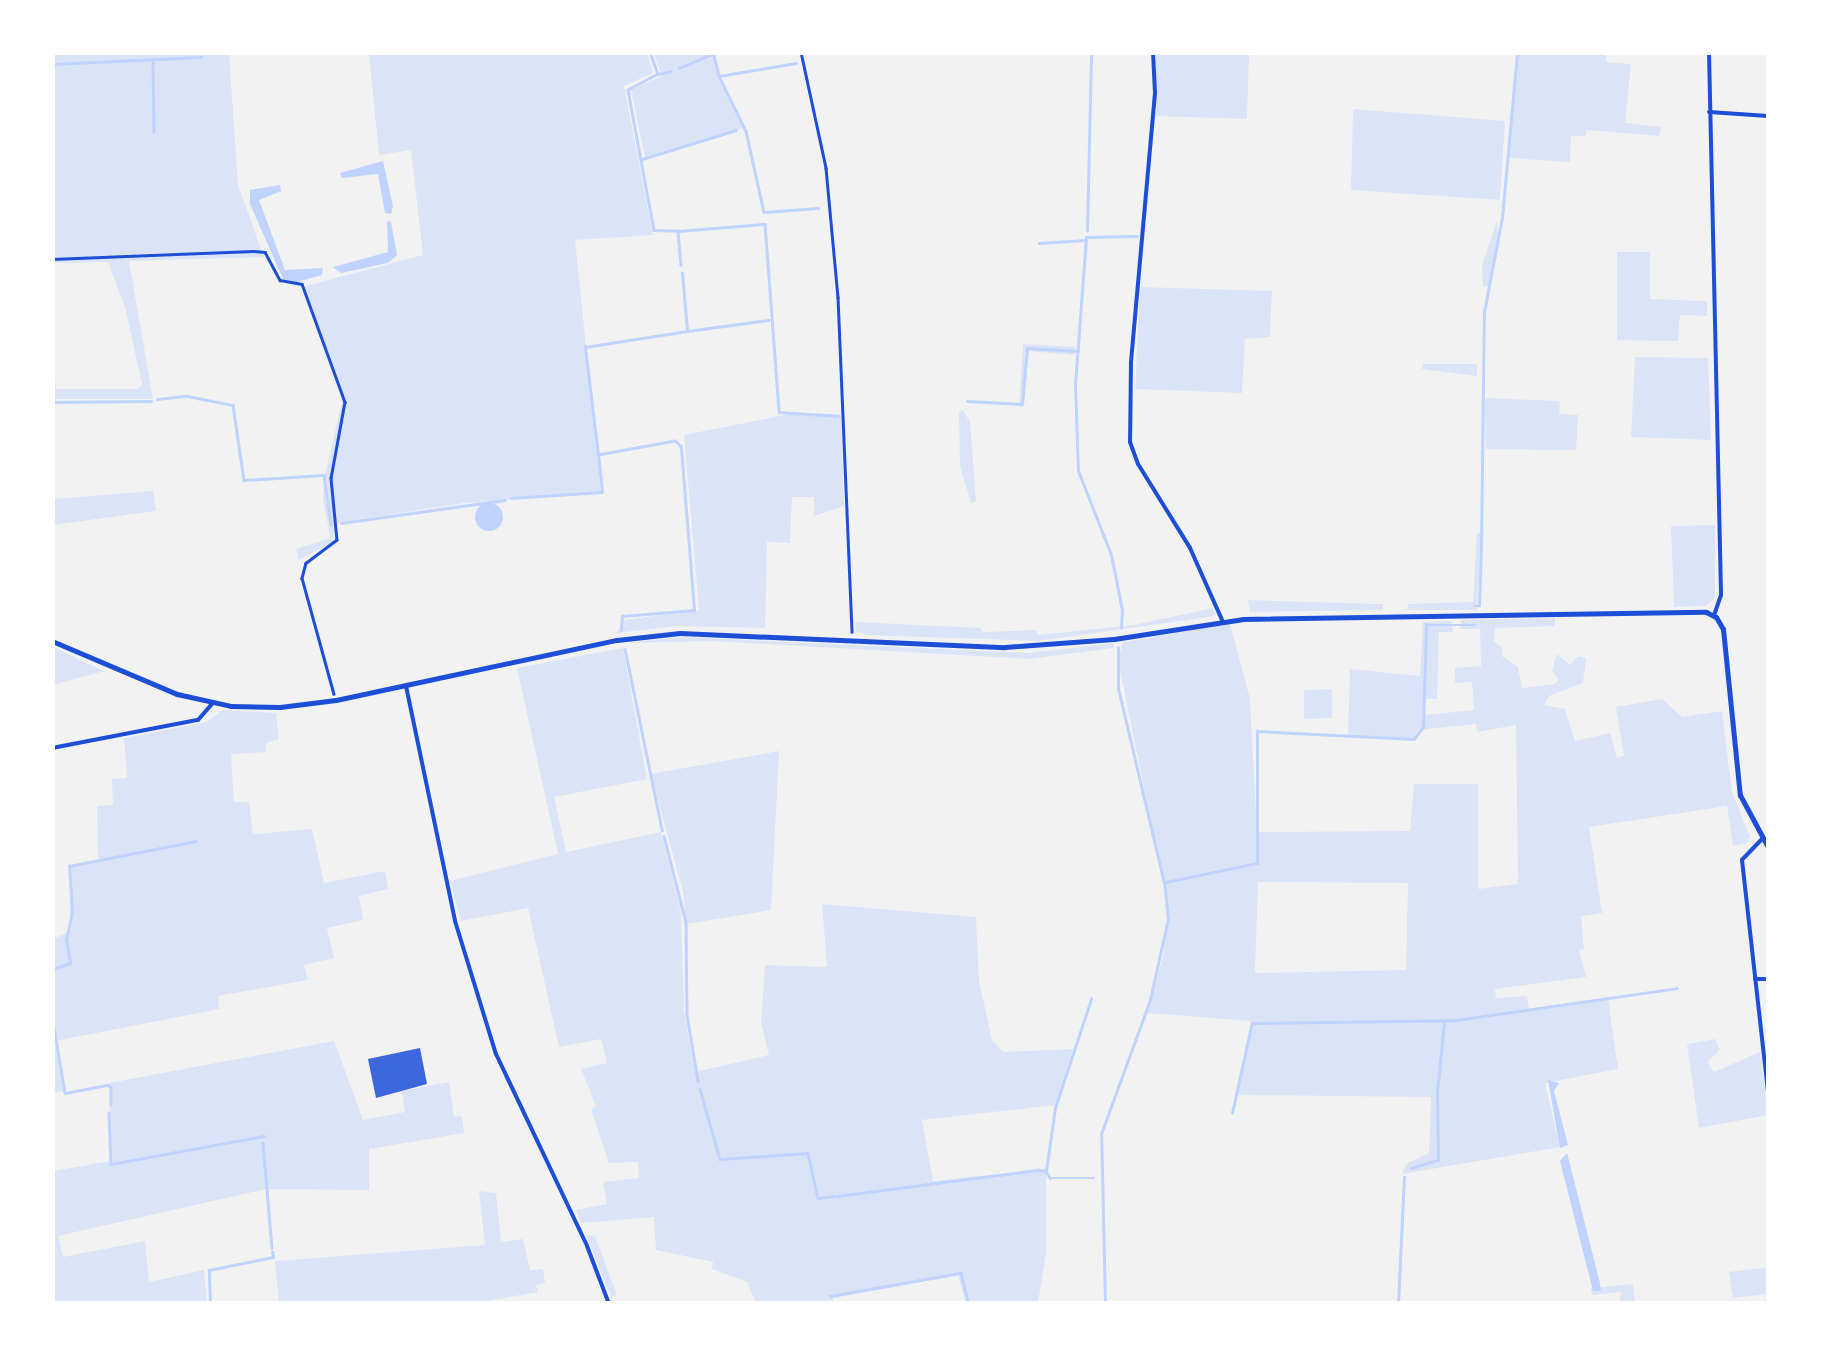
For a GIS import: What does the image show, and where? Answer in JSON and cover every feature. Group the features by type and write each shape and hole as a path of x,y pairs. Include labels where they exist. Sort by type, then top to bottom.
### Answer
{"main road":[{"path":"52,641 158,689 212,704 280,707 336,700 643,636 716,632 1024,647 1114,639 1222,620 1714,615 1723,629 1740,795 1768,847"}],"street":[{"path":"1153,52 1154,115 1130,362 1130,442 1138,464 1190,548 1222,620"},
{"path":"1709,52 1721,588 1714,615"},
{"path":"1709,112 1768,116"},
{"path":"406,686 456,921 496,1054 587,1246 609,1304"},
{"path":"52,748 198,720 212,704"},
{"path":"1763,838 1742,860 1768,1091"},
{"path":"1755,980 1768,978"}],"path":[{"path":"801,52 826,168 838,297 852,640"},
{"path":"52,259 266,252 280,280 302,284 345,402 332,478 338,540 306,563 302,578 336,700"}],"shaded area":[{"path":"53,53 229,53 238,185 264,257 129,261 153,399 53,399 52,340 56,389 138,389 142,384 125,307 108,262 53,263"},
{"path":"369,53 647,53 653,73 624,86 653,235 575,240 601,493 464,503 335,523 332,543 299,560 296,549 331,538 323,502 324,479 342,402 333,365 302,287 423,255 411,150 379,155"},
{"path":"653,53 715,53 723,84 744,128 645,157 631,90 662,76"},
{"path":"1518,53 1593,53 1606,55 1606,62 1631,64 1625,123 1661,127 1659,136 1587,130 1585,136 1571,136 1570,162 1509,158"},
{"path":"1249,54 1247,119 1156,116 1156,55"},
{"path":"1353,109 1505,121 1500,200 1351,190"},
{"path":"1497,221 1499,245 1490,286 1483,287 1482,265"},
{"path":"1617,252 1650,252 1650,299 1707,301 1707,316 1680,315 1678,341 1617,340"},
{"path":"1140,287 1272,291 1270,337 1245,339 1242,393 1135,389"},
{"path":"1023,344 1075,347 1074,355 1029,351 1023,407 1019,406"},
{"path":"1635,357 1708,358 1711,440 1631,437"},
{"path":"1423,364 1477,364 1477,376 1422,369"},
{"path":"1485,398 1560,401 1559,414 1578,415 1576,450 1486,449"},
{"path":"963,410 970,422 976,501 971,503 960,466 959,412"},
{"path":"790,414 841,414 844,506 814,516 814,497 792,497 790,543 767,542 765,628 676,626 617,633 624,620 699,610 684,435"},
{"path":"153,491 156,511 53,525 53,499"},
{"path":"1715,525 1715,598 1705,606 1674,607 1671,526"},
{"path":"1477,533 1481,533 1477,610 1407,610 1408,604 1473,602"},
{"path":"1248,600 1383,604 1383,610 1250,612"},
{"path":"1214,608 1215,616 1038,641 866,635 856,631 855,622 981,628 983,632 1036,630 1038,635 1134,625"},
{"path":"1555,618 1555,626 1495,628 1494,641 1502,648 1502,656 1518,667 1522,688 1555,684 1558,680 1552,670 1557,654 1570,665 1578,656 1586,658 1583,683 1549,696 1544,705 1565,709 1575,741 1610,733 1617,758 1624,756 1616,707 1662,699 1682,717 1722,711 1732,792 1750,837 1746,843 1733,846 1727,806 1589,827 1602,913 1581,916 1584,949 1579,950 1586,977 1495,989 1496,998 1527,996 1529,1011 1608,998 1618,1069 1545,1083 1560,1147 1402,1174 1406,1164 1429,1153 1431,1097 1235,1095 1251,1021 1147,1013 1163,957 1169,910 1118,660 1123,642 1230,624 1250,699 1257,832 1410,831 1414,784 1478,784 1478,889 1518,884 1516,725 1477,732 1476,724 1418,730 1415,741 1348,736 1350,669 1420,676 1423,622 1452,621 1453,632 1439,632 1437,699 1425,699 1424,715 1474,710 1472,682 1455,683 1455,668 1481,666 1480,629 1460,629 1461,620","holes":["1258,882 1408,883 1406,970 1255,973"]},
{"path":"682,637 1029,653 1114,643 1113,648 1030,659 713,641 627,643"},
{"path":"53,647 104,671 53,685"},
{"path":"623,648 647,779 554,797 566,852 661,832 681,912 684,1010 695,1072 769,1055 761,1023 765,965 827,967 822,904 976,917 979,981 992,1040 1003,1052 1073,1049 1057,1105 922,1120 933,1181 1046,1169 1046,1253 1038,1303 966,1303 958,1275 833,1298 833,1303 756,1303 747,1282 712,1269 713,1262 656,1250 654,1217 581,1223 576,1210 607,1204 603,1182 639,1178 638,1162 609,1163 591,1109 596,1106 581,1069 607,1063 601,1039 559,1047 528,908 461,921 450,881 558,854 517,668"},
{"path":"1332,689 1332,718 1304,719 1304,690"},
{"path":"223,710 276,713 279,739 266,743 266,752 231,754 234,802 249,802 253,834 312,829 324,883 385,871 388,889 359,896 363,920 327,928 334,958 304,965 308,980 218,996 219,1009 55,1041 63,1091 53,1093 53,939 70,931 70,867 98,861 97,806 113,805 112,779 127,778 124,738 206,722"},
{"path":"779,751 771,910 686,924 683,892 651,774"},
{"path":"1716,1039 1719,1050 1708,1062 1714,1072 1760,1052 1768,1115 1699,1128 1687,1044"},
{"path":"334,1041 363,1120 405,1112 402,1091 449,1082 454,1117 462,1116 464,1133 369,1149 369,1190 266,1189 58,1236 63,1257 145,1241 149,1282 204,1270 207,1303 53,1303 53,1171 111,1161 109,1083"},
{"path":"479,1191 496,1193 501,1242 523,1239 530,1270 543,1269 545,1283 536,1285 538,1292 475,1303 279,1303 275,1261 485,1245"},
{"path":"586,1235 595,1236 617,1295 611,1297"},
{"path":"1768,1267 1768,1294 1733,1298 1729,1272"},
{"path":"1633,1284 1635,1303 1619,1303 1621,1292 1592,1295 1591,1288"}],"water":[{"path":"383,161 393,206 391,214 385,213 378,174 342,178 340,173"},
{"path":"280,185 281,191 259,200 285,270 323,268 322,275 297,282 283,279 250,204 250,190"},
{"path":"387,221 391,222 397,255 388,263 341,273 333,267 388,252"},
{"path":"489,503 499,507 503,517 499,527 489,531 479,527 475,517 479,507"},
{"path":"1548,1080 1559,1083 1554,1091 1568,1145 1560,1148"},
{"path":"1567,1153 1601,1291 1593,1291 1560,1161"}],"building":[{"path":"420,1048 427,1084 376,1098 368,1059"}],"waterway":[{"path":"650,52 658,74 628,90 654,230 678,231 681,265"},
{"path":"679,68 717,52"},
{"path":"1087,231 1091,52"},
{"path":"1475,606 1479,606 1481,549 1484,312 1502,218 1517,52"},
{"path":"714,56 719,76 796,63"},
{"path":"52,64 201,57"},
{"path":"153,62 154,131"},
{"path":"658,74 671,71"},
{"path":"719,76 746,131 764,212 818,208"},
{"path":"642,159 736,130"},
{"path":"678,231 765,224 779,412 838,416"},
{"path":"1121,628 1122,610 1111,555 1078,471 1075,384 1086,237 1137,236"},
{"path":"1039,243 1086,240"},
{"path":"621,630 622,616 694,610 681,447 675,441 598,455 585,347 687,331 682,273"},
{"path":"687,331 768,320"},
{"path":"967,401 1022,404 1027,348 1078,351"},
{"path":"157,399 187,396 233,405 244,480 324,475 331,525"},
{"path":"52,402 151,401"},
{"path":"511,498 602,492 598,455"},
{"path":"341,523 504,500"},
{"path":"1166,882 1257,863 1257,731 1414,739 1423,727 1426,625 1475,625"},
{"path":"1105,1304 1101,1134 1150,1000 1168,919 1164,883 1118,689 1118,648"},
{"path":"625,649 662,830"},
{"path":"664,836 686,922 687,1015 698,1081"},
{"path":"52,969 70,963 66,939 72,912 69,866 196,841"},
{"path":"1232,1113 1252,1023 1456,1020 1677,988"},
{"path":"1046,1171 1055,1108 1091,999"},
{"path":"52,1015 65,1093 107,1085 111,1087 111,1104"},
{"path":"1411,1168 1438,1160 1437,1092 1444,1022"},
{"path":"700,1089 720,1159 808,1153 818,1198 834,1196"},
{"path":"109,1113 111,1164 263,1136"},
{"path":"263,1143 272,1248"},
{"path":"837,1196 1038,1170 1046,1171 1050,1178 1094,1178"},
{"path":"1398,1304 1404,1177"},
{"path":"210,1304 209,1270 273,1257 272,1252"},
{"path":"830,1296 961,1273 969,1304"}]}
